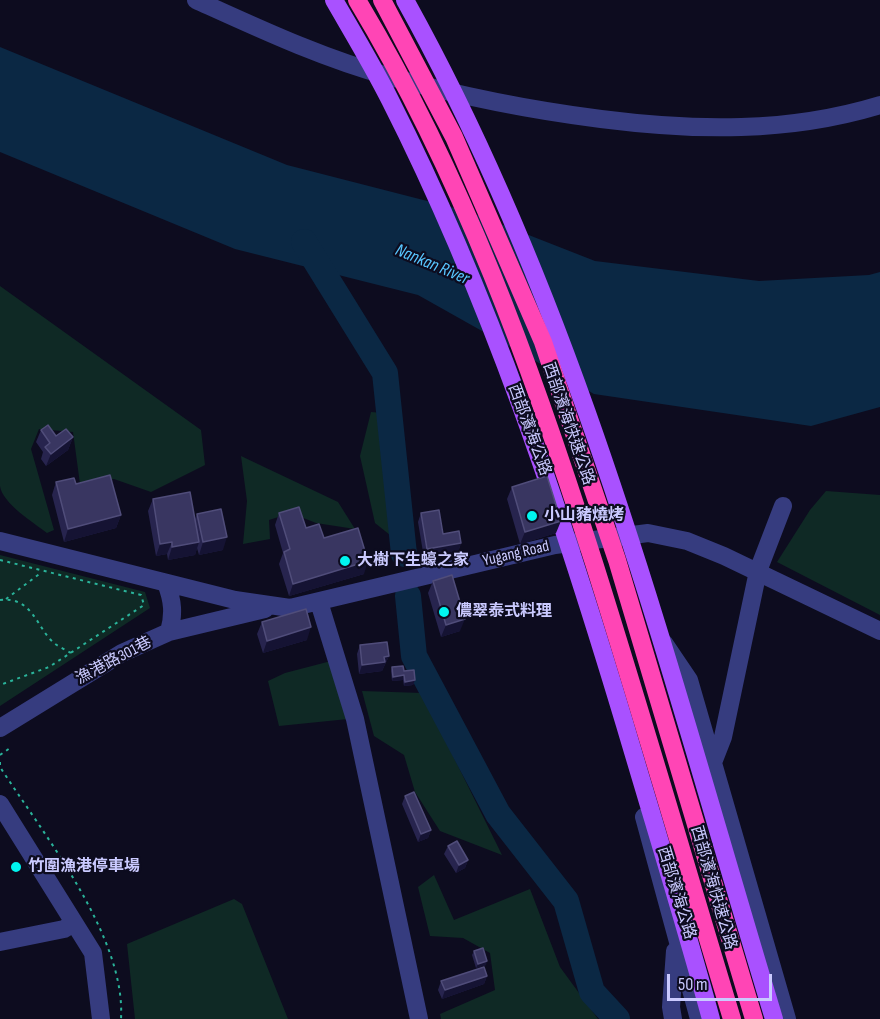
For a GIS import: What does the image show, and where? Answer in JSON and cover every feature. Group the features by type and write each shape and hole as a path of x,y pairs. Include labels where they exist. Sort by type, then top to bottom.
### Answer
{"highway":[{"name":"西部濱海快速公路","path":"357,0 437,147 496,283 548,417 643,718 732,1019"},
{"name":"西部濱海快速公路","path":"382,0 453,137 543,342 617,560 754,1019"}],"main road":[{"name":"西部濱海公路","path":"334,0 390,99 452,233 505,363 553,495 605,659 711,1019"},
{"path":"405,0 501,194 570,361 611,476 774,1019"}],"street":[{"path":"196,0 293,43 389,77 524,109 636,123 714,129 778,126 850,114 880,105"},
{"path":"714,760 723,737 758,571 783,507"},
{"name":"Yugang Road","path":"0,541 166,583 272,607 290,608 555,545 648,532 687,541 758,571 880,631"},
{"path":"619,536 646,616 689,680 787,1019"},
{"path":"582,542 610,630 620,730 699,1019"},
{"path":"166,583 172,599 173,618 169,632"},
{"path":"319,602 355,719 419,1019"},
{"name":"漁港路301巷","path":"0,728 122,653 169,632 272,607"},
{"path":"0,804 93,953 101,1019"},
{"path":"0,942 64,929 74,923"},
{"path":"673,1019 671,1006 676,937"}],"path":[{"path":"0,560 141,595 144,606 49,667 0,685"},
{"path":"0,600 6,599 44,571"},
{"path":"6,599 25,606 42,625 53,643 71,652"},
{"path":"0,755 10,748"},
{"path":"0,762 0,767 85,899 111,949 121,1019"}],"green space":[{"path":"0,286 201,430 205,465 151,492 114,479 80,484 73,432 39,429 31,449 54,530 47,533 19,512 6,499 0,486"},
{"path":"371,412 383,413 395,539 375,523 360,456"},
{"path":"241,456 338,502 355,529 316,523 291,513 269,520 270,539 243,544 247,501"},
{"path":"826,491 880,495 880,615 777,562 810,510"},
{"path":"0,555 145,592 150,608 0,706"},
{"path":"331,661 348,719 279,726 268,681 285,673"},
{"path":"362,691 422,693 502,855 440,831 415,792 404,755 374,736"},
{"path":"434,875 454,920 530,889 560,967 598,1019 441,1019 440,1014 495,990 490,953 463,938 430,936 418,887"},
{"path":"234,899 242,904 288,1019 135,1019 127,944"}],"water":[{"name":"Nankan River","path":"0,47 287,165 470,212 595,261 759,281 869,275 880,272 880,407 811,426 594,394 418,295 235,249 0,152"}],"building":[{"path":"48,425 56,436 66,429 73,437 51,454 45,447 50,443 41,430"},
{"path":"110,475 121,515 68,529 56,482 74,478 76,484"},
{"name":"小山豬燒烤","path":"547,476 561,521 525,532 512,487"},
{"path":"190,492 199,542 172,547 172,542 160,544 153,499"},
{"path":"299,507 306,528 319,524 324,538 358,528 368,561 293,584 284,552 290,549 279,513"},
{"path":"221,509 227,537 203,542 197,514"},
{"path":"439,510 443,534 459,531 461,543 427,549 421,513"},
{"path":"452,575 465,619 446,625 433,581"},
{"path":"306,609 311,627 267,641 262,622"},
{"path":"387,642 389,656 384,657 385,662 362,665 360,645"},
{"path":"403,666 404,671 414,670 415,680 405,682 404,675 393,677 392,667"},
{"path":"414,792 431,830 421,834 405,796"},
{"path":"457,841 468,860 459,865 448,846"},
{"path":"483,948 487,961 478,964 474,951"},
{"path":"484,967 487,976 445,990 441,981"}],"waterway":[{"path":"304,242 385,373 404,554"},
{"path":"408,596 414,656 498,814 566,901 592,992 617,1019"}],"place":[{"name":"小山豬燒烤","path":"532,516"},
{"name":"大樹下生蠔之家","path":"345,561"},
{"name":"儂翠泰式料理","path":"444,612"},
{"name":"竹圍漁港停車場","path":"16,867"}]}
